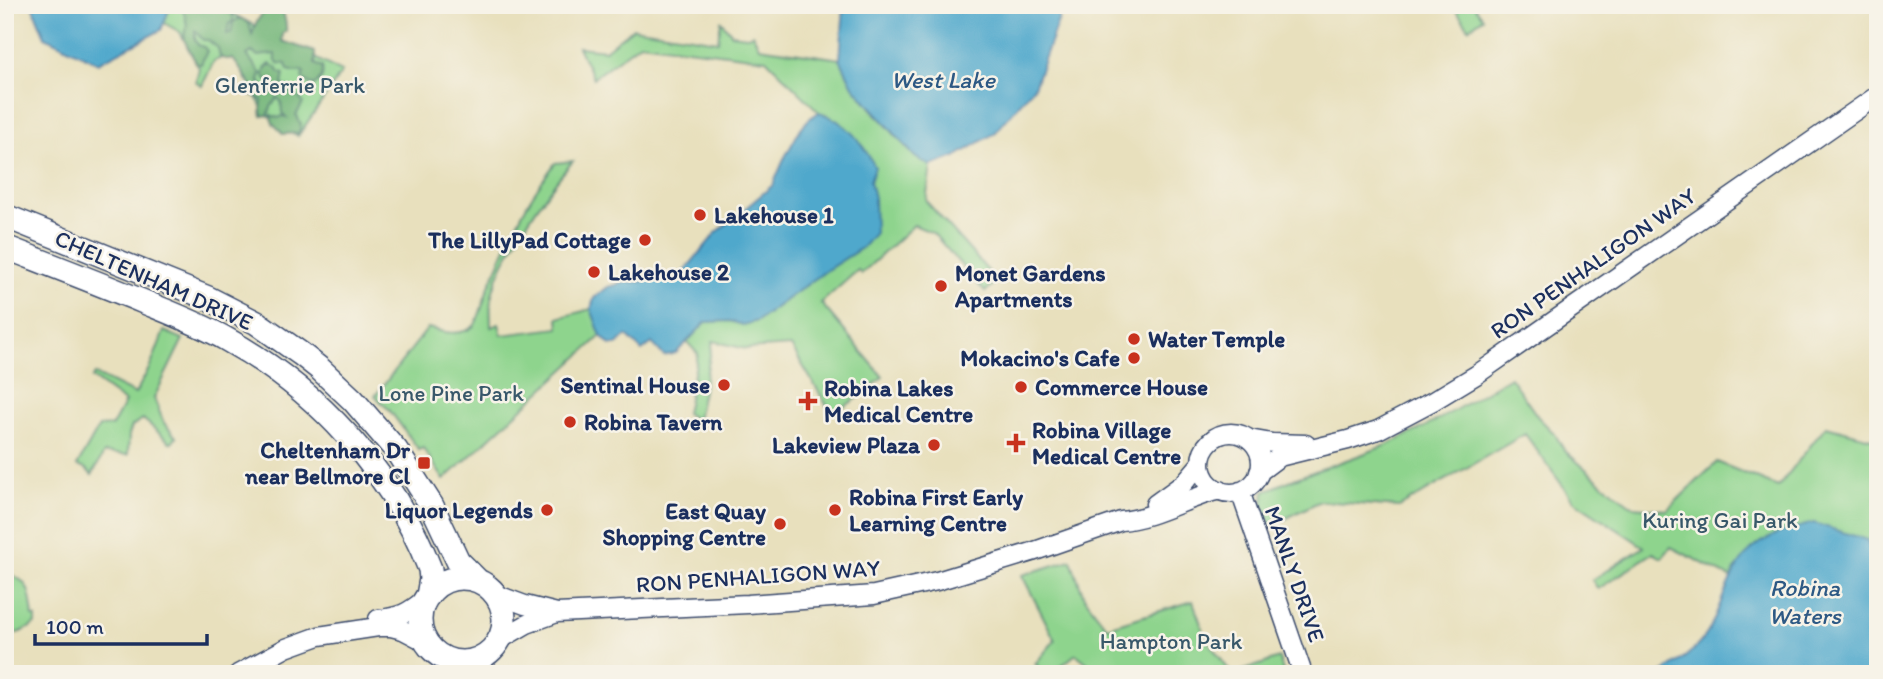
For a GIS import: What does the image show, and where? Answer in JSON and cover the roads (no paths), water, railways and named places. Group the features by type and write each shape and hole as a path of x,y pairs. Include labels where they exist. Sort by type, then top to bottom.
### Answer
{"main road":[{"name":"CHELTENHAM DRIVE","path":"5,216 208,298 257,323 301,354 353,400 396,450 432,506 458,561 486,587"},
{"name":"CHELTENHAM DRIVE","path":"5,247 197,324 256,356 290,381 316,403 353,442 395,500 416,537 429,569 431,579 426,597"},
{"path":"476,674 495,646 504,626 501,603 486,587 461,578 439,585 426,597 421,608 420,624 435,657 463,663 477,660 495,646"}],"street":[{"name":"RON PENHALIGON WAY","path":"1259,472 1279,457 1378,430 1476,375 1878,95"},
{"path":"1235,433 1254,443 1261,460 1259,472 1252,484 1240,491 1226,492 1214,487 1204,476 1201,463 1204,449 1209,443 1220,435 1235,433"},
{"name":"RON PENHALIGON WAY","path":"1249,439 1272,443 1323,445"},
{"name":"RON PENHALIGON WAY","path":"1121,521 1171,494 1201,463"},
{"name":"RON PENHALIGON WAY","path":"486,587 525,605 557,613 874,595 937,582 1220,490"},
{"name":"MANLY DRIVE","path":"1240,491 1303,674"},
{"path":"319,636 331,627 344,623 397,618 410,612 426,597"},
{"name":"RON PENHALIGON WAY","path":"495,646 527,624 557,613"},
{"path":"238,674 286,648 319,636 378,627 403,630 435,657"}],"water":[{"path":"32,5 171,5 161,30 98,63 45,37"},
{"name":"West Lake","path":"844,5 1059,5 1059,18 1034,87 995,133 955,157 931,166 915,157 853,86 840,59"},
{"path":"819,112 846,127 865,149 875,167 870,181 874,198 875,233 863,247 757,321 743,325 730,321 706,322 676,353 664,356 652,343 642,351 627,336 617,345 610,345 601,336 591,309 594,298 608,287 627,282 671,280 682,274 716,233 773,185 801,128"},
{"name":"Robina Waters","path":"1814,523 1867,540 1878,569 1878,674 1660,674 1687,656 1704,639 1728,584 1749,552 1772,536"}],"place":[{"name":"Lakehouse 1","path":"700,215"},
{"name":"The LillyPad Cottage","path":"645,240"},
{"name":"Lakehouse 2","path":"594,272"},
{"name":"Monet Gardens Apartments","path":"941,286"},
{"name":"Water Temple","path":"1134,339"},
{"name":"Mokacino's Cafe","path":"1134,358"},
{"name":"Sentinal House","path":"724,385"},
{"name":"Commerce House","path":"1021,387"},
{"name":"Robina Lakes Medical Centre","path":"808,401"},
{"name":"Robina Tavern","path":"570,422"},
{"name":"Robina Village Medical Centre","path":"1016,443"},
{"name":"Lakeview Plaza","path":"934,445"},
{"name":"Cheltenham Dr near Bellmore Cl","path":"424,463"},
{"name":"Liquor Legends","path":"547,510"},
{"name":"Robina First Early Learning Centre","path":"835,510"},
{"name":"East Quay Shopping Centre","path":"780,524"}],"park label":[{"name":"Glenferrie Park","path":"290,85"},
{"name":"Lone Pine Park","path":"451,393"},
{"name":"Kuring Gai Park","path":"1720,520"},
{"name":"Hampton Park","path":"1171,641"}]}
